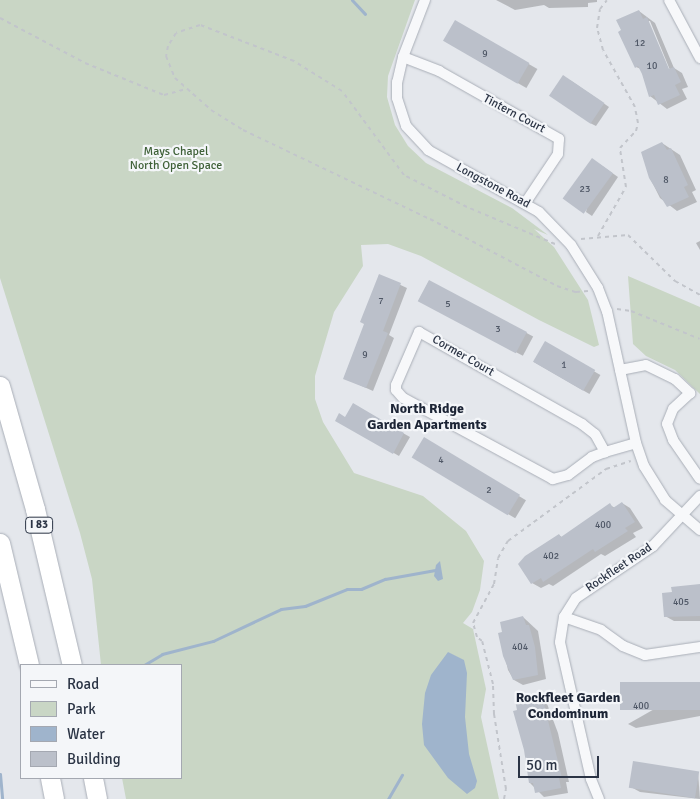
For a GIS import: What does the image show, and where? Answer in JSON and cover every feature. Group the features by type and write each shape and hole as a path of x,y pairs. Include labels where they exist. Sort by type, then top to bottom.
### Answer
{"highway":[{"name":"I 83","path":"0,386 35,509 72,664"},
{"path":"0,544 29,664"},
{"path":"50,779 54,799"},
{"path":"93,779 97,799"}],"street":[{"name":"Longstone Road","path":"424,0 403,57 397,98 400,114 415,138 441,158 526,202 556,226 571,245 598,288 620,370 636,443 654,485 682,517 700,530"},
{"path":"669,0 700,58"},
{"name":"Tintern Court","path":"403,57 438,71 559,139 558,154 526,202"},
{"name":"Cormer Court","path":"604,452 595,434 582,424 419,332 396,385 396,390 403,398 553,479 568,475 592,457 636,443"},
{"path":"620,370 646,365 675,379 690,393 672,409 667,424 673,440 700,479"},
{"name":"Rockfleet Road","path":"599,799 591,779 560,642 564,617 583,591 653,546 700,496"},
{"path":"564,617 601,630 623,646 645,655 700,647"}],"path":[{"path":"598,236 626,187 620,148 636,131 638,123 635,107 604,50 597,28 597,17 607,0"},
{"path":"0,18 76,58 164,95 186,89"},
{"path":"571,245 549,243 418,184 404,175 342,92 294,61 200,25 176,33 166,56 175,78 186,89 243,130 430,219 557,286 576,292 588,291"},
{"path":"581,239 622,233 635,238 675,281 700,295"},
{"path":"617,309 631,311 700,340"},
{"path":"504,799 506,789 494,714 493,684 482,641 477,636 473,623 494,584 498,558 508,541 606,469 631,460"}],"green space":[{"name":"Mays Chapel North Open Space","path":"0,0 415,0 388,76 387,97 395,125 408,146 426,163 512,208 548,235 534,229 554,247 588,300 599,345 594,347 539,320 421,256 388,244 361,245 363,266 334,312 315,376 315,399 323,422 354,473 423,496 466,531 484,561 480,590 472,612 463,623 473,629 486,689 481,717 499,799 126,799 122,779 182,779 182,664 101,664 92,579 80,533 0,278"},
{"path":"628,276 700,307 700,394 675,370 646,356 633,344"}],"water":[{"path":"440,561 443,579 438,581 434,576 436,565"},
{"path":"448,652 464,660 467,673 465,717 469,754 477,781 475,788 467,794 448,778 424,745 422,724 425,693 431,675"}],"building":[{"path":"639,10 643,19 647,17 669,69 674,67 681,82 675,85 680,95 658,105 654,95 649,97 642,74 638,66 635,68 618,32 621,30 616,20"},
{"path":"455,20 529,63 517,84 443,41"},
{"path":"563,75 604,103 590,124 549,96"},
{"path":"662,142 667,150 671,148 688,185 684,187 689,197 667,207 649,178 641,152"},
{"path":"592,158 613,173 584,214 563,198"},
{"path":"379,274 401,283 383,331 388,333 366,388 343,379 364,324 360,322"},
{"path":"429,280 527,332 516,353 418,301"},
{"path":"545,341 595,370 583,391 533,362"},
{"path":"353,403 404,433 393,454 335,421 339,413 345,417"},
{"path":"424,437 520,495 508,515 412,458"},
{"path":"622,502 635,522 625,528 628,531 595,552 593,549 543,582 541,578 531,584 518,564 525,556 559,534 561,537 610,503 613,508"},
{"path":"700,584 700,616 664,617 662,593 672,592 671,587"},
{"path":"523,616 526,625 529,625 535,647 538,675 513,680 503,656 498,633 502,632 500,622"},
{"path":"620,682 700,682 700,710 620,710"},
{"path":"538,695 540,705 544,704 562,778 559,778 561,788 535,793 533,783 529,783 524,750 513,711 517,710 515,700"},
{"path":"633,761 699,771 695,798 629,788"}],"waterway":[{"path":"352,0 365,14"},
{"path":"146,664 162,654 213,641 281,609 305,606 347,589 361,589 385,579 435,570"},
{"path":"0,774 2,799"},
{"path":"388,799 402,775"}],"district":[{"name":"North Ridge Garden Apartments","path":"427,418"},
{"name":"Rockfleet Garden Condominum","path":"568,706"}]}
